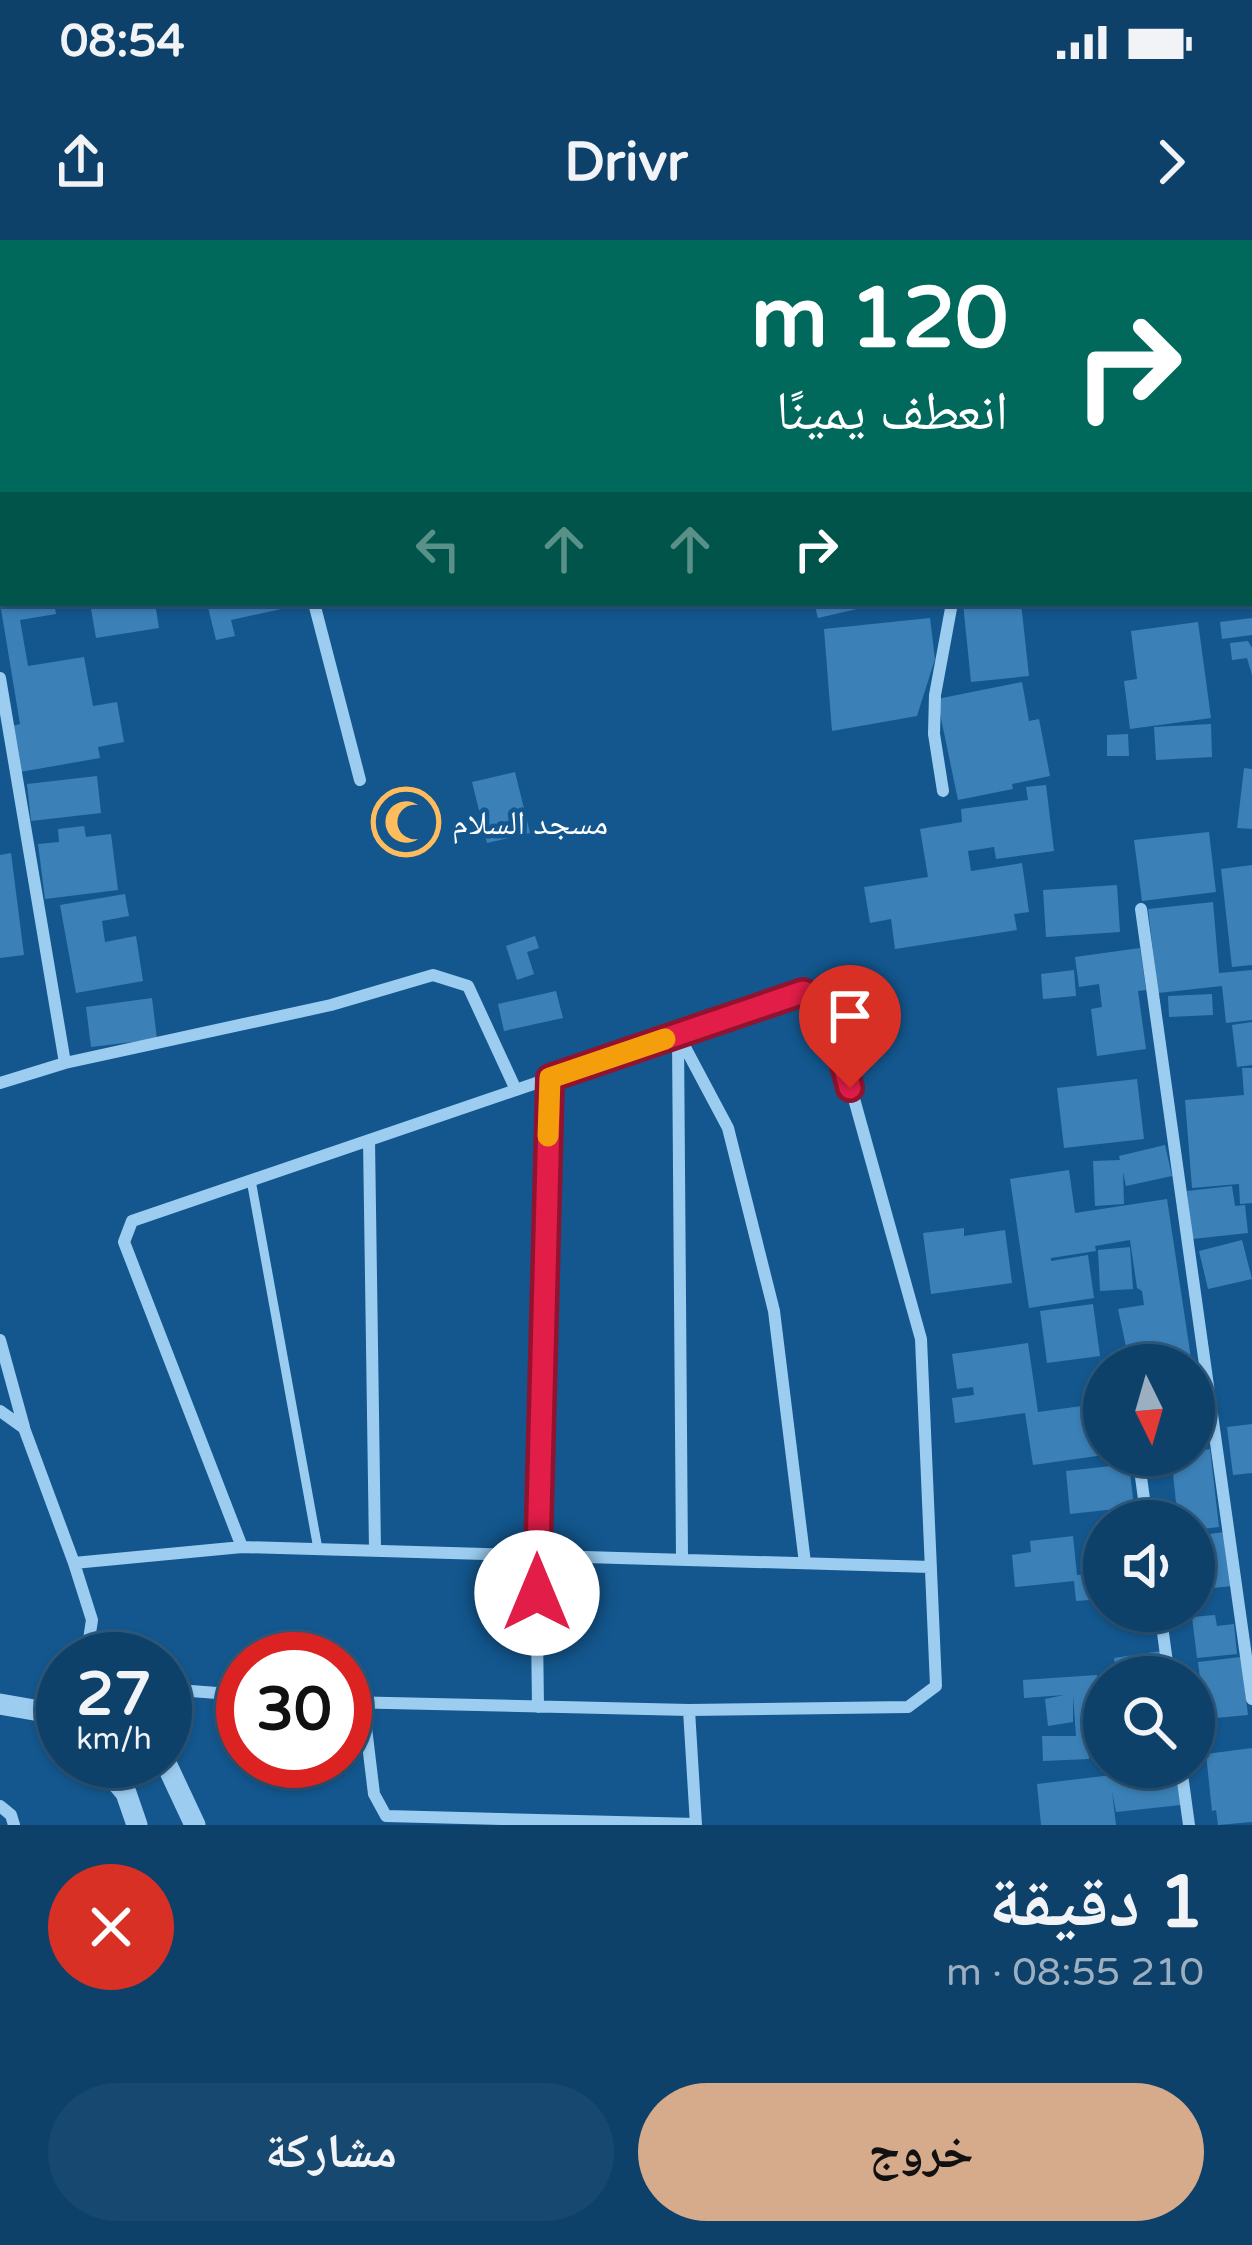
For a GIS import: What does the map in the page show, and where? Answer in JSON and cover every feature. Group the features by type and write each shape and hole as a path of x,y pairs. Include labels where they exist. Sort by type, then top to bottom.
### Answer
{"street":[{"path":"315,606 359,780"},
{"path":"944,791 934,734 934,695 951,606"},
{"path":"0,678 65,1064"},
{"path":"1141,909 1252,1699"},
{"path":"0,1083 65,1064 332,1005 433,975 469,986 516,1090"},
{"path":"242,1547 124,1242 132,1221 803,992 827,1002 921,1340 937,1686 908,1707 689,1710 372,1703"},
{"path":"678,1034 682,1559"},
{"path":"678,1034 728,1128 774,1311 805,1563"},
{"path":"538,1707 536,1555 550,1078"},
{"path":"370,1140 375,1550"},
{"path":"0,1340 24,1428 92,1620 90,1632"},
{"path":"0,1411 24,1428"},
{"path":"74,1563 242,1547 931,1567"},
{"path":"0,1704 36,1710"},
{"path":"372,1777 374,1794 386,1816 696,1825 689,1710"},
{"path":"122,1788 137,1825"},
{"path":"178,1788 195,1825"},
{"path":"1184,1788 1189,1825"},
{"path":"0,1806 14,1825"}],"lane":[{"path":"250,1180 318,1549"}],"building":[{"path":"0,606 55,606 56,614 20,620 28,666 84,657 93,706 117,702 124,742 98,747 100,758 20,772 12,726 20,724"},
{"path":"91,606 155,606 159,628 96,638"},
{"path":"208,606 286,606 231,620 235,636 216,640"},
{"path":"815,606 870,606 818,618"},
{"path":"963,606 1021,606 1029,676 971,682"},
{"path":"930,618 935,659 917,716 832,731 824,629"},
{"path":"1252,618 1252,635 1222,639 1220,622"},
{"path":"1198,622 1211,718 1130,729 1124,681 1137,679 1131,631"},
{"path":"1248,641 1252,675 1247,658 1232,660 1230,643"},
{"path":"1022,682 1029,721 1039,719 1050,776 958,800 937,699"},
{"path":"1211,724 1212,757 1156,760 1154,727"},
{"path":"1128,734 1129,756 1107,756 1107,735"},
{"path":"1244,768 1252,769 1252,829 1237,828"},
{"path":"515,772 530,833 487,843 472,782"},
{"path":"97,776 101,813 31,821 27,784"},
{"path":"1046,785 1054,851 996,859 994,847 968,851 971,871 1022,863 1029,912 1014,914 1017,930 895,949 891,919 870,923 864,887 928,877 920,829 962,822 961,809 1028,800 1026,787"},
{"path":"84,826 86,837 111,834 118,890 45,899 38,844 59,842 58,829"},
{"path":"1209,832 1216,892 1142,901 1134,840"},
{"path":"11,853 24,955 0,958 0,855"},
{"path":"1252,865 1252,965 1232,967 1221,869"},
{"path":"1117,885 1120,932 1046,937 1043,890"},
{"path":"125,894 129,916 102,921 105,942 136,936 143,981 76,993 60,905"},
{"path":"1213,902 1219,973 1252,970 1252,1020 1226,1023 1222,986 1158,993 1148,909"},
{"path":"535,936 539,948 527,952 534,974 517,980 506,946"},
{"path":"1140,948 1146,990 1138,991 1146,1049 1097,1056 1091,1009 1102,1007 1099,984 1079,987 1075,957"},
{"path":"1074,970 1076,996 1043,999 1041,974"},
{"path":"556,991 563,1018 504,1031 498,1004"},
{"path":"1212,994 1213,1015 1169,1017 1168,996"},
{"path":"152,998 157,1039 91,1047 86,1007"},
{"path":"1252,1022 1252,1065 1237,1067 1232,1025"},
{"path":"1242,1068 1252,1068 1252,1203 1240,1204 1239,1184 1192,1188 1185,1100 1244,1095"},
{"path":"1137,1079 1144,1139 1064,1148 1057,1088"},
{"path":"1165,1145 1172,1176 1126,1186 1123,1172 1124,1204 1095,1206 1093,1161 1120,1160 1119,1156"},
{"path":"1069,1170 1075,1213 1167,1199 1189,1344 1126,1344 1118,1309 1144,1305 1130,1240 1051,1258 1088,1255 1094,1298 1029,1308 1010,1179"},
{"path":"1232,1186 1235,1206 1245,1205 1248,1233 1192,1239 1187,1191"},
{"path":"964,1228 964,1236 1005,1230 1012,1283 931,1294 923,1233"},
{"path":"1242,1240 1252,1279 1208,1289 1199,1251"},
{"path":"1130,1247 1133,1289 1100,1291 1098,1250"},
{"path":"1093,1304 1098,1344 1083,1344 1083,1358 1047,1363 1040,1311"},
{"path":"1028,1343 1038,1412 1083,1406 1083,1458 1033,1465 1025,1413 955,1423 952,1398 974,1395 973,1387 957,1389 952,1354"},
{"path":"1252,1424 1252,1473 1233,1475 1227,1427"},
{"path":"1083,1469 1083,1476 1130,1476 1133,1500 1083,1500 1083,1513 1070,1514 1066,1471"},
{"path":"1173,1476 1213,1476 1219,1527 1215,1527 1215,1500 1176,1500"},
{"path":"1225,1532 1232,1586 1215,1588 1215,1533"},
{"path":"1073,1536 1077,1575 1083,1574 1083,1600 1076,1601 1074,1581 1015,1587 1012,1555 1031,1552 1030,1541"},
{"path":"1215,1615 1217,1626 1234,1624 1237,1654 1197,1656 1194,1632 1215,1632"},
{"path":"1241,1657 1248,1715 1215,1718 1215,1660"},
{"path":"1083,1676 1083,1759 1043,1761 1042,1736 1076,1736 1073,1695 1073,1722 1048,1726 1045,1699 1064,1695 1024,1698 1023,1680"},
{"path":"1252,1748 1252,1822 1218,1825 1210,1788 1215,1788 1215,1753"},
{"path":"1083,1778 1083,1788 1179,1788 1181,1805 1116,1812 1112,1791 1116,1825 1041,1825 1037,1784"}],"slow traffic":[{"path":"548,1136 550,1078 665,1039"}],"place":[{"name":"مسجد السلام","path":"406,822"}],"route":[{"path":"537,1593 550,1078 803,992 827,1002 850,1088"}]}
